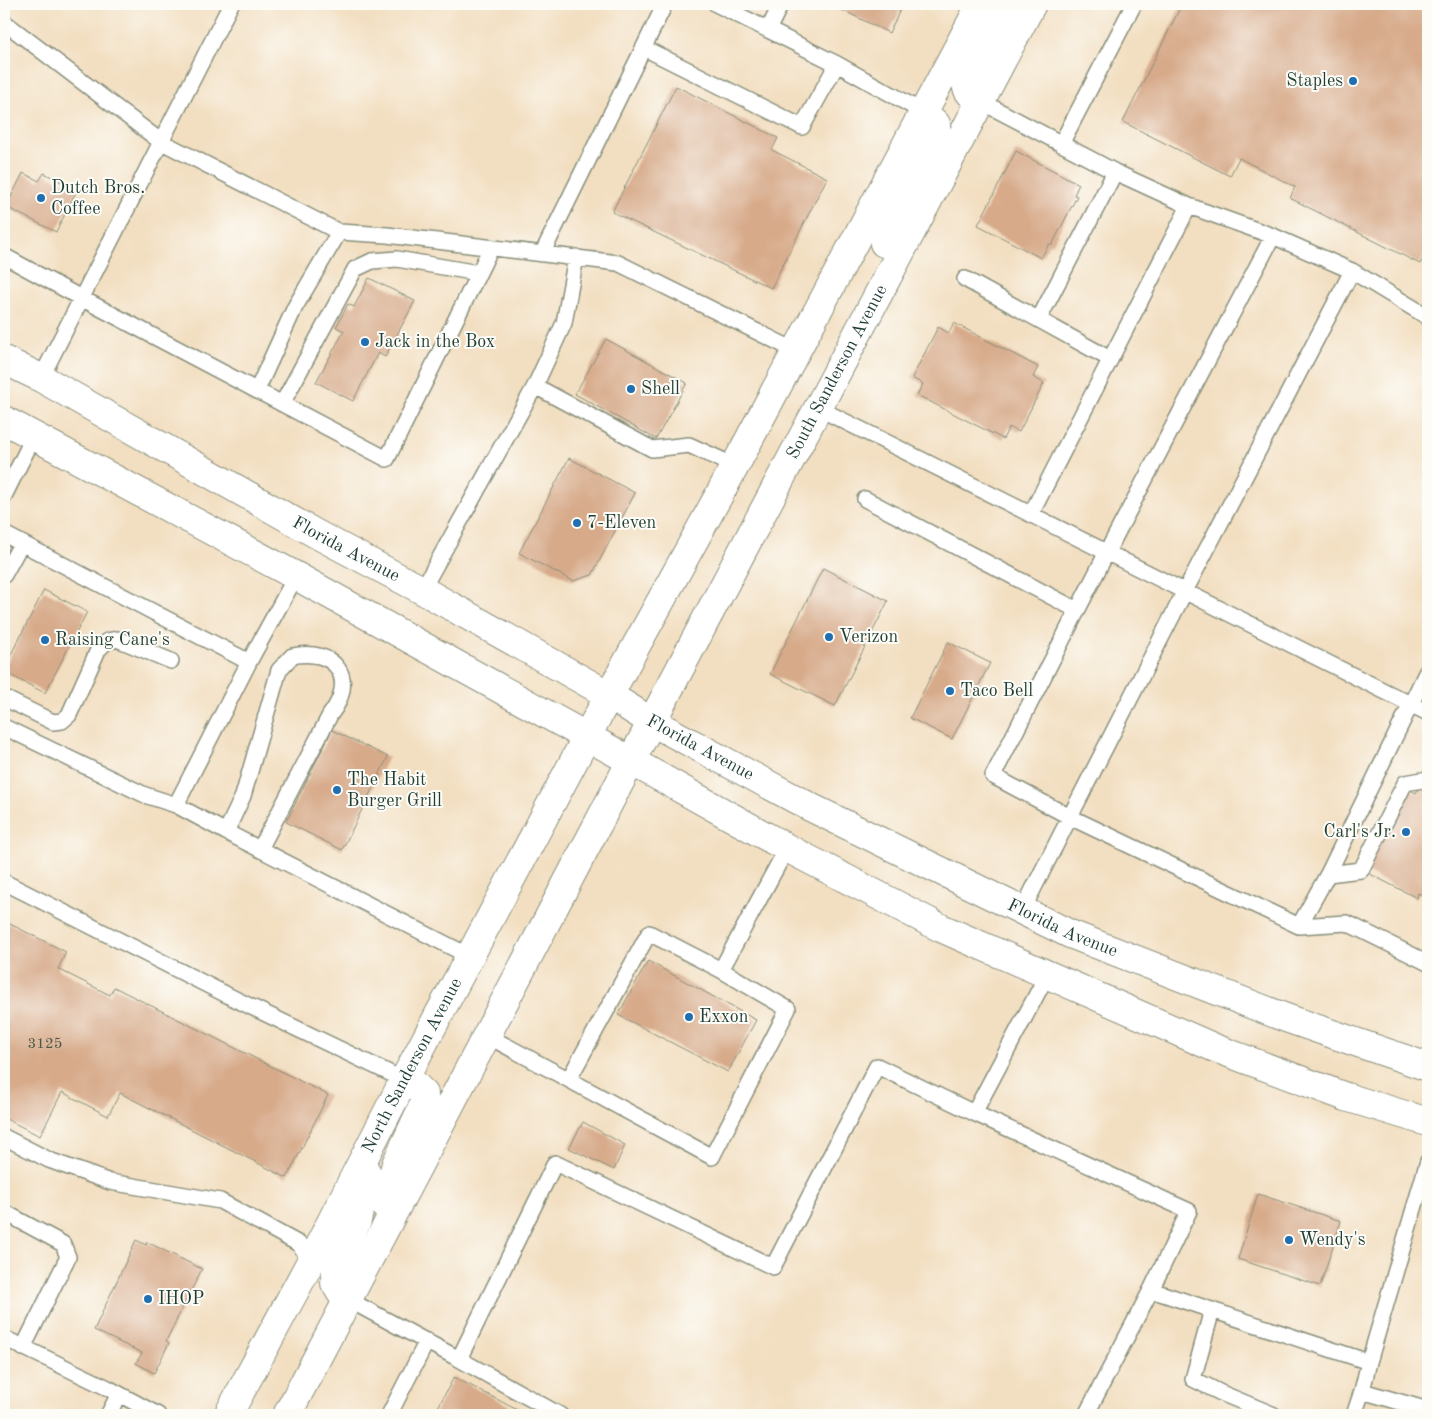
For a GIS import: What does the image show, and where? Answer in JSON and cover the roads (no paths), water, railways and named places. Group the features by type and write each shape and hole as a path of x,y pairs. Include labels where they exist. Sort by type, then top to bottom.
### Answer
{"main road":[{"path":"598,716 735,466 981,4"},
{"path":"980,102 966,88 966,82 1005,4"},
{"name":"South Sanderson Avenue","path":"641,741 1032,4"},
{"path":"845,356 866,278 937,136 936,124 923,112"},
{"name":"Florida Avenue","path":"4,360 41,378 318,535 422,590 598,716 641,741 810,807 1070,934 1286,1018 1428,1067"},
{"name":"Florida Avenue","path":"4,420 296,576 598,716 641,741 787,848 941,928 1214,1048 1346,1097 1428,1122"},
{"name":"North Sanderson Avenue","path":"228,1415 598,716"},
{"path":"287,1415 641,741"},
{"path":"370,1258 396,1164 424,1104 424,1094 416,1086 404,1080"},
{"path":"349,1300 341,1293 335,1283 336,1268 357,1221 374,1142"}],"lane":[{"path":"41,378 231,4"},
{"path":"542,254 665,4"},
{"path":"716,4 837,64 923,112"},
{"path":"768,30 781,4"},
{"path":"1061,144 1134,4"},
{"path":"4,22 160,141 339,232 387,235 618,263 796,351"},
{"path":"644,48 802,127 837,64"},
{"path":"980,102 1115,172 1189,206 1273,236 1352,271 1428,317"},
{"path":"1039,319 1115,172"},
{"path":"1031,514 1189,206"},
{"path":"257,390 295,307 339,232"},
{"path":"1273,236 1107,552 993,776 1070,817 1299,926 1347,922 1428,963"},
{"path":"4,256 387,459 491,248"},
{"path":"422,590 535,386 564,323 576,257"},
{"path":"282,404 354,269 372,261 397,259 478,273"},
{"path":"1022,911 1185,591 1352,271"},
{"path":"965,279 1110,359"},
{"path":"535,386 652,449 689,445 735,466"},
{"path":"818,408 1428,713"},
{"path":"4,496 34,436"},
{"path":"865,499 1077,610"},
{"path":"4,534 249,662"},
{"path":"4,575 21,544"},
{"path":"176,805 249,662 296,576"},
{"path":"4,698 53,722 62,721 69,715 98,650 106,641 117,640 171,661"},
{"path":"226,832 242,796 279,670 292,656 316,654 328,658 338,668 342,680 342,692 338,704 330,715 260,849"},
{"path":"1299,926 1328,874 1428,670"},
{"path":"4,727 145,795 176,805 471,957"},
{"path":"1328,874 1361,870 1405,783 1428,779"},
{"path":"721,970 787,848"},
{"path":"4,882 259,1012 404,1080"},
{"path":"486,1035 712,1157 788,1009 721,970 648,933 569,1079"},
{"path":"974,1113 1048,975"},
{"path":"459,1360 555,1164 773,1267 877,1066 974,1113 1188,1211 1152,1290 1086,1415"},
{"path":"4,1137 49,1160 110,1182 220,1201 299,1244 311,1261"},
{"path":"1354,1415 1428,1161"},
{"path":"4,1212 63,1244 68,1258 23,1348"},
{"path":"1152,1290 1369,1362"},
{"path":"349,1300 560,1415"},
{"path":"1212,1310 1193,1378 1221,1393 1274,1415"},
{"path":"4,1338 158,1415"},
{"path":"389,1415 427,1341"},
{"path":"1362,1391 1428,1410"},
{"path":"108,1415 119,1394"}],"place":[{"name":"Staples","path":"1353,81"},
{"name":"Dutch Bros. Coffee","path":"41,198"},
{"name":"Jack in the Box","path":"365,342"},
{"name":"Shell","path":"631,389"},
{"name":"7-Eleven","path":"577,523"},
{"name":"Verizon","path":"829,637"},
{"name":"Raising Cane's","path":"45,640"},
{"name":"Taco Bell","path":"950,691"},
{"name":"The Habit Burger Grill","path":"337,790"},
{"name":"Carl's Jr.","path":"1406,832"},
{"name":"Exxon","path":"689,1017"},
{"name":"Wendy's","path":"1289,1240"},
{"name":"IHOP","path":"148,1299"}]}
